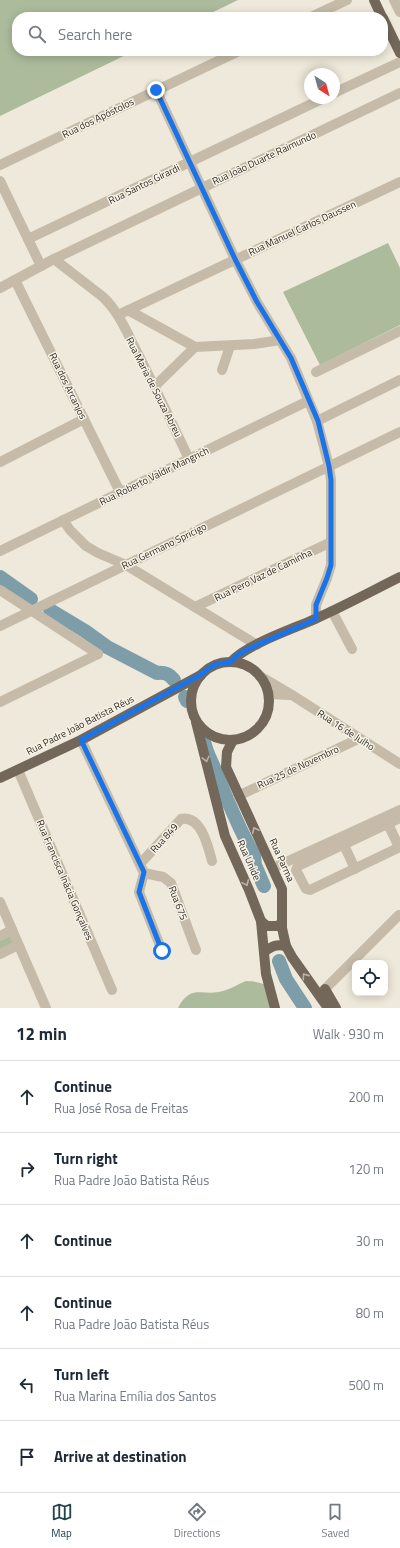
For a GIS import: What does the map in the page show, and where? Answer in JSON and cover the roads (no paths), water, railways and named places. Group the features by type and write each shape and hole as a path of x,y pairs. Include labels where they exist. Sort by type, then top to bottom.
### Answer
{"main road":[{"path":"374,0 380,12"},
{"path":"388,28 400,53"},
{"path":"231,662 236,656 253,647 316,619 400,577"},
{"path":"246,665 245,659 253,647"},
{"path":"231,662 246,665 260,676 264,682 269,694 267,714 261,726 249,736 233,740 219,739 206,732 196,722 192,710 191,697 195,684 202,674 217,664 231,662"},
{"name":"Rua Padre João Batista Réus","path":"0,778 81,740 202,674"},
{"path":"169,691 191,697"},
{"name":"Rua Unide","path":"196,722 225,836 249,890 261,922 266,974 275,1008"},
{"name":"Rua Parma","path":"233,740 228,752 226,767 282,889 282,923 286,946 292,957 322,992 328,1008"},
{"path":"261,922 267,926 277,926 282,923"},
{"path":"264,952 271,946 277,944 286,946"},
{"path":"322,992 336,1008"}],"street":[{"path":"322,12 347,0"},
{"path":"394,0 400,12"},
{"name":"Rua dos Apóstolos","path":"0,165 228,56"},
{"path":"340,90 400,62"},
{"path":"156,90 235,259 257,302 291,358 308,401 318,421 331,480 331,565 316,605 316,619"},
{"name":"Rua João Duarte Raimundo","path":"0,288 54,259 400,93"},
{"name":"Rua Santos Girardi","path":"28,239 311,104"},
{"path":"0,181 42,266"},
{"name":"Rua Manuel Carlos Daussen","path":"118,315 400,182"},
{"name":"Rua Maria de Souza Abreu","path":"54,259 103,297 118,315 155,386 190,459"},
{"name":"Rua dos Arcanjos","path":"15,280 120,492"},
{"path":"128,310 195,347 230,346 280,340"},
{"path":"316,372 400,331"},
{"path":"222,370 230,346"},
{"path":"155,386 195,347"},
{"path":"318,421 400,380"},
{"name":"Rua Roberto Valdir Mangrich","path":"0,551 308,401"},
{"path":"0,462 84,420"},
{"name":"Rua Germano Spricigo","path":"0,626 400,432"},
{"path":"63,520 70,530 86,546 126,565 195,607 253,647"},
{"name":"Rua Pero Vaz de Caminha","path":"195,607 331,542"},
{"path":"0,590 98,654 0,702"},
{"path":"332,611 352,649"},
{"name":"Rua 16 de Julho","path":"260,676 400,764"},
{"path":"269,694 292,695"},
{"name":"Rua 25 de Novembro","path":"238,796 358,739"},
{"path":"81,740 142,868 139,892 162,951"},
{"name":"Rua Francisca Inácia Gonçalves","path":"18,770 112,990"},
{"path":"388,824 400,847 308,890 296,870 298,866 344,845 400,810"},
{"name":"Rua 849","path":"142,868 181,819 186,818 190,819 200,828 207,841 212,861"},
{"path":"273,868 400,818"},
{"path":"344,845 355,869"},
{"name":"Rua 675","path":"142,868 163,877 171,883 196,950"},
{"path":"0,902 46,1008"},
{"path":"322,992 399,915"},
{"path":"0,936 12,930"},
{"path":"0,954 18,945"}],"waterway":[{"path":"0,577 31,599"},
{"path":"50,610 85,631 107,647 157,673 167,674 174,680"},
{"path":"185,697 187,701"},
{"path":"204,741 207,752 229,803 254,856 255,865 264,886"},
{"path":"279,961 286,979 305,1008"}]}
